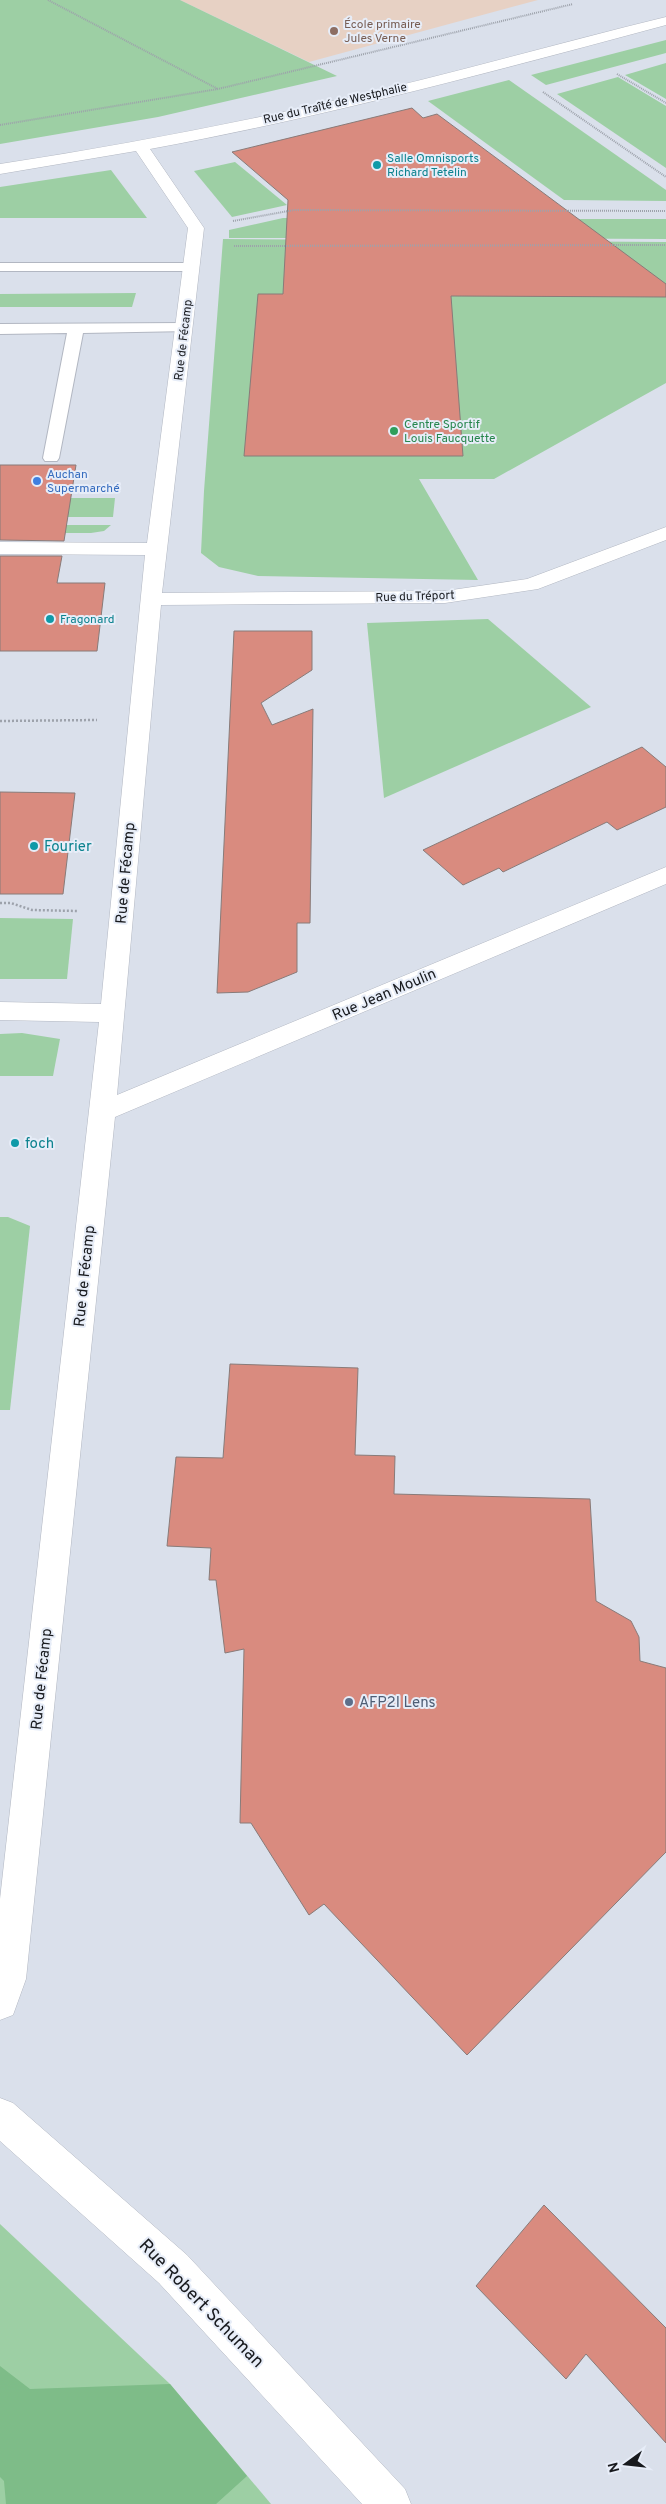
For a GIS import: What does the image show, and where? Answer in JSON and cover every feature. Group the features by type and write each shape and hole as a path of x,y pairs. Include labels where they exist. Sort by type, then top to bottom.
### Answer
{"street":[{"name":"Rue du Traîté de Westphalie","path":"0,169 140,146 502,64 666,21"},
{"path":"140,146 196,228"},
{"name":"Rue de Fécamp","path":"0,2002 8,1979 10,1866 102,1112 153,599 156,549 196,228"},
{"name":"Rue du Tréport","path":"153,599 445,597 531,585 666,534"},
{"path":"0,548 156,549"},
{"name":"Rue Jean Moulin","path":"102,1112 666,875"},
{"path":"0,1012 112,1013"},
{"name":"Rue Robert Schuman","path":"0,2116 173,2269 390,2504"}],"lane":[{"path":"0,267 192,263"},
{"path":"51,458 76,328"},
{"path":"0,329 184,328"}],"path":[{"path":"48,0 218,89"},
{"path":"0,125 218,89 581,2"},
{"path":"433,38 457,49 475,50 502,64 666,177"},
{"path":"609,76 618,74 666,103"},
{"path":"544,94 553,91"},
{"path":"196,228 294,210 666,211"},
{"path":"192,263 222,261 223,246 666,245"},
{"path":"0,721 140,720"},
{"path":"0,903 11,903 32,910 79,910"}],"shaded area":[{"name":"École primaire Jules Verne","path":"180,0 538,0 309,62"}],"green space":[{"path":"0,0 180,0 337,76 158,117 0,144"},
{"path":"666,40 666,53 546,85 531,75"},
{"path":"666,63 666,99 625,75"},
{"path":"618,77 666,106 666,168 557,94"},
{"path":"509,80 666,190 666,201 564,200 428,101"},
{"path":"235,162 287,205 232,217 194,171"},
{"path":"111,170 147,218 0,218 0,187"},
{"path":"283,218 369,218 369,238 229,238 229,230"},
{"path":"435,219 666,219 666,239 437,238"},
{"name":"Centre Sportif Louis Faucquette","path":"223,239 666,242 666,383 494,479 419,479 478,580 258,576 219,567 201,553"},
{"path":"136,293 132,307 0,307 0,294"},
{"path":"0,498 115,498 113,517 0,517"},
{"path":"0,525 111,525 104,531 91,533 0,533"},
{"path":"488,619 591,707 384,798 367,623"},
{"path":"0,918 73,919 67,979 0,979"},
{"path":"22,1033 60,1039 53,1076 0,1076 0,1034"},
{"path":"0,1217 8,1217 30,1226 10,1410 0,1410"},
{"path":"0,2224 170,2384 271,2504 0,2504"},
{"path":"0,2366 30,2389 170,2384 247,2476 216,2504 6,2504 4,2481 0,2477"}],"building":[{"path":"412,108 423,118 437,114 666,284 666,297 451,296 463,456 244,456 258,294 283,294 288,200 232,152"},
{"path":"0,465 76,465 64,541 0,540"},
{"name":"Fragonard","path":"0,556 62,556 57,583 105,583 97,651 0,651"},
{"path":"234,631 312,631 312,670 261,703 272,725 313,709 310,923 297,923 297,972 248,992 217,993"},
{"path":"642,747 666,767 666,807 617,830 607,822 503,872 499,868 463,885 423,850"},
{"name":"Fourier","path":"0,792 75,793 63,894 0,894"},
{"path":"230,1364 358,1368 355,1455 395,1456 394,1494 590,1499 596,1601 631,1621 639,1637 640,1661 666,1668 666,1852 467,2055 324,1904 309,1915 251,1823 240,1823 244,1649 225,1653 216,1580 209,1580 211,1548 167,1546 176,1457 223,1458"},
{"path":"544,2205 666,2328 666,2443 586,2354 566,2379 476,2286"}],"place":[{"name":"École primaire Jules Verne","path":"334,31"},
{"name":"Salle Omnisports Richard Tetelin","path":"377,165"},
{"name":"Centre Sportif Louis Faucquette","path":"394,431"},
{"name":"Auchan Supermarché","path":"37,481"},
{"name":"Fragonard","path":"50,619"},
{"name":"Fourier","path":"34,846"},
{"name":"foch","path":"15,1143"},
{"name":"AFP2I Lens","path":"349,1702"}]}
